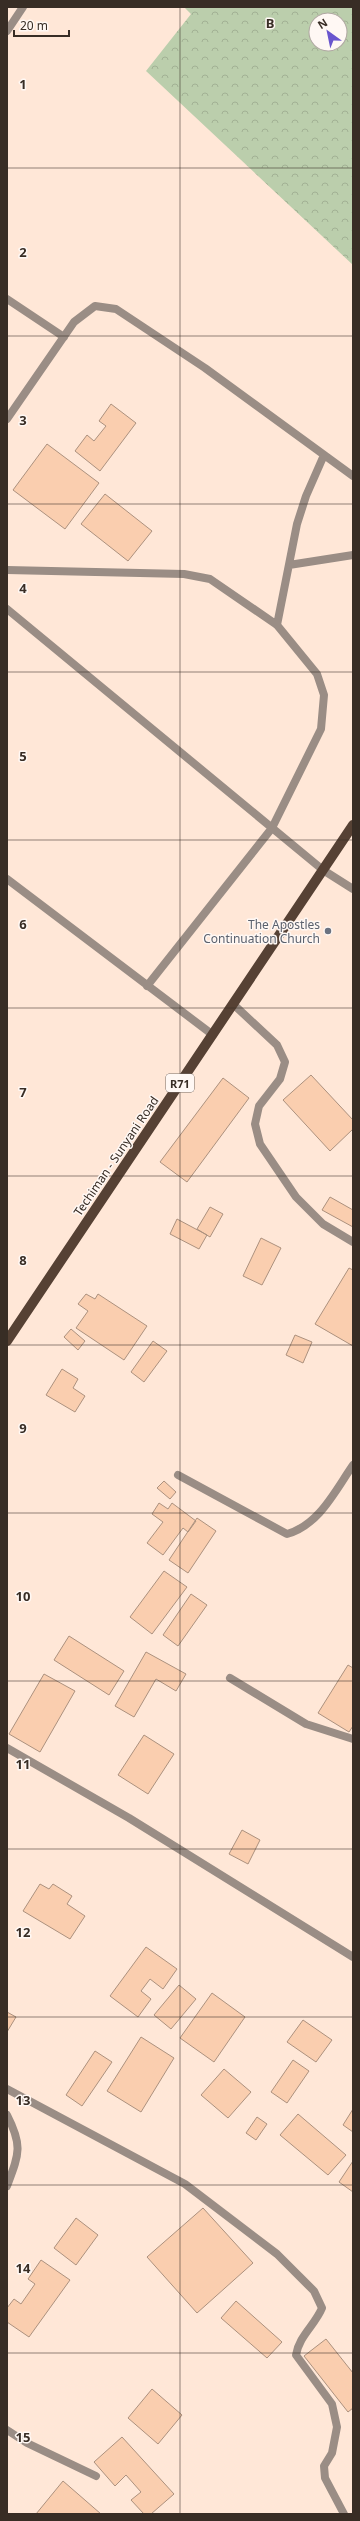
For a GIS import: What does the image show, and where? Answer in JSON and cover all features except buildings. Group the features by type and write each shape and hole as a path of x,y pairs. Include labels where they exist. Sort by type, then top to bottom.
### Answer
{"main road":[{"name":"Techiman - Sunyani Road","path":"7,1341 353,825"}],"street":[{"path":"7,31 23,7"},
{"path":"7,300 64,337"},
{"path":"7,418 74,322 95,306 116,309 205,368 353,476"},
{"path":"277,625 297,524 306,496 324,455"},
{"path":"289,565 353,555"},
{"path":"7,570 184,574 210,579 277,625 317,674 324,695 321,729 272,828 147,986"},
{"path":"7,609 323,870 353,889"},
{"path":"7,879 213,1035"},
{"path":"233,1004 277,1045 285,1062 280,1079 259,1106 255,1124 260,1144 296,1197 323,1224 353,1242"},
{"path":"178,1475 288,1534 301,1530 316,1517 353,1465"},
{"path":"230,1678 306,1724 353,1739"},
{"path":"7,1748 129,1818 352,1954"},
{"path":"7,2089 185,2184 277,2254 314,2291 322,2308 318,2318 298,2343 296,2355 332,2404 337,2427 332,2453 324,2466 325,2478 344,2514"},
{"path":"7,2115 17,2135 17,2160 7,2186"},
{"path":"7,2430 27,2443 96,2476"}],"green space":[{"path":"184,7 353,7 353,265 146,71 191,14"}],"place":[{"name":"The Apostles Continuation Church","path":"328,931"}]}
